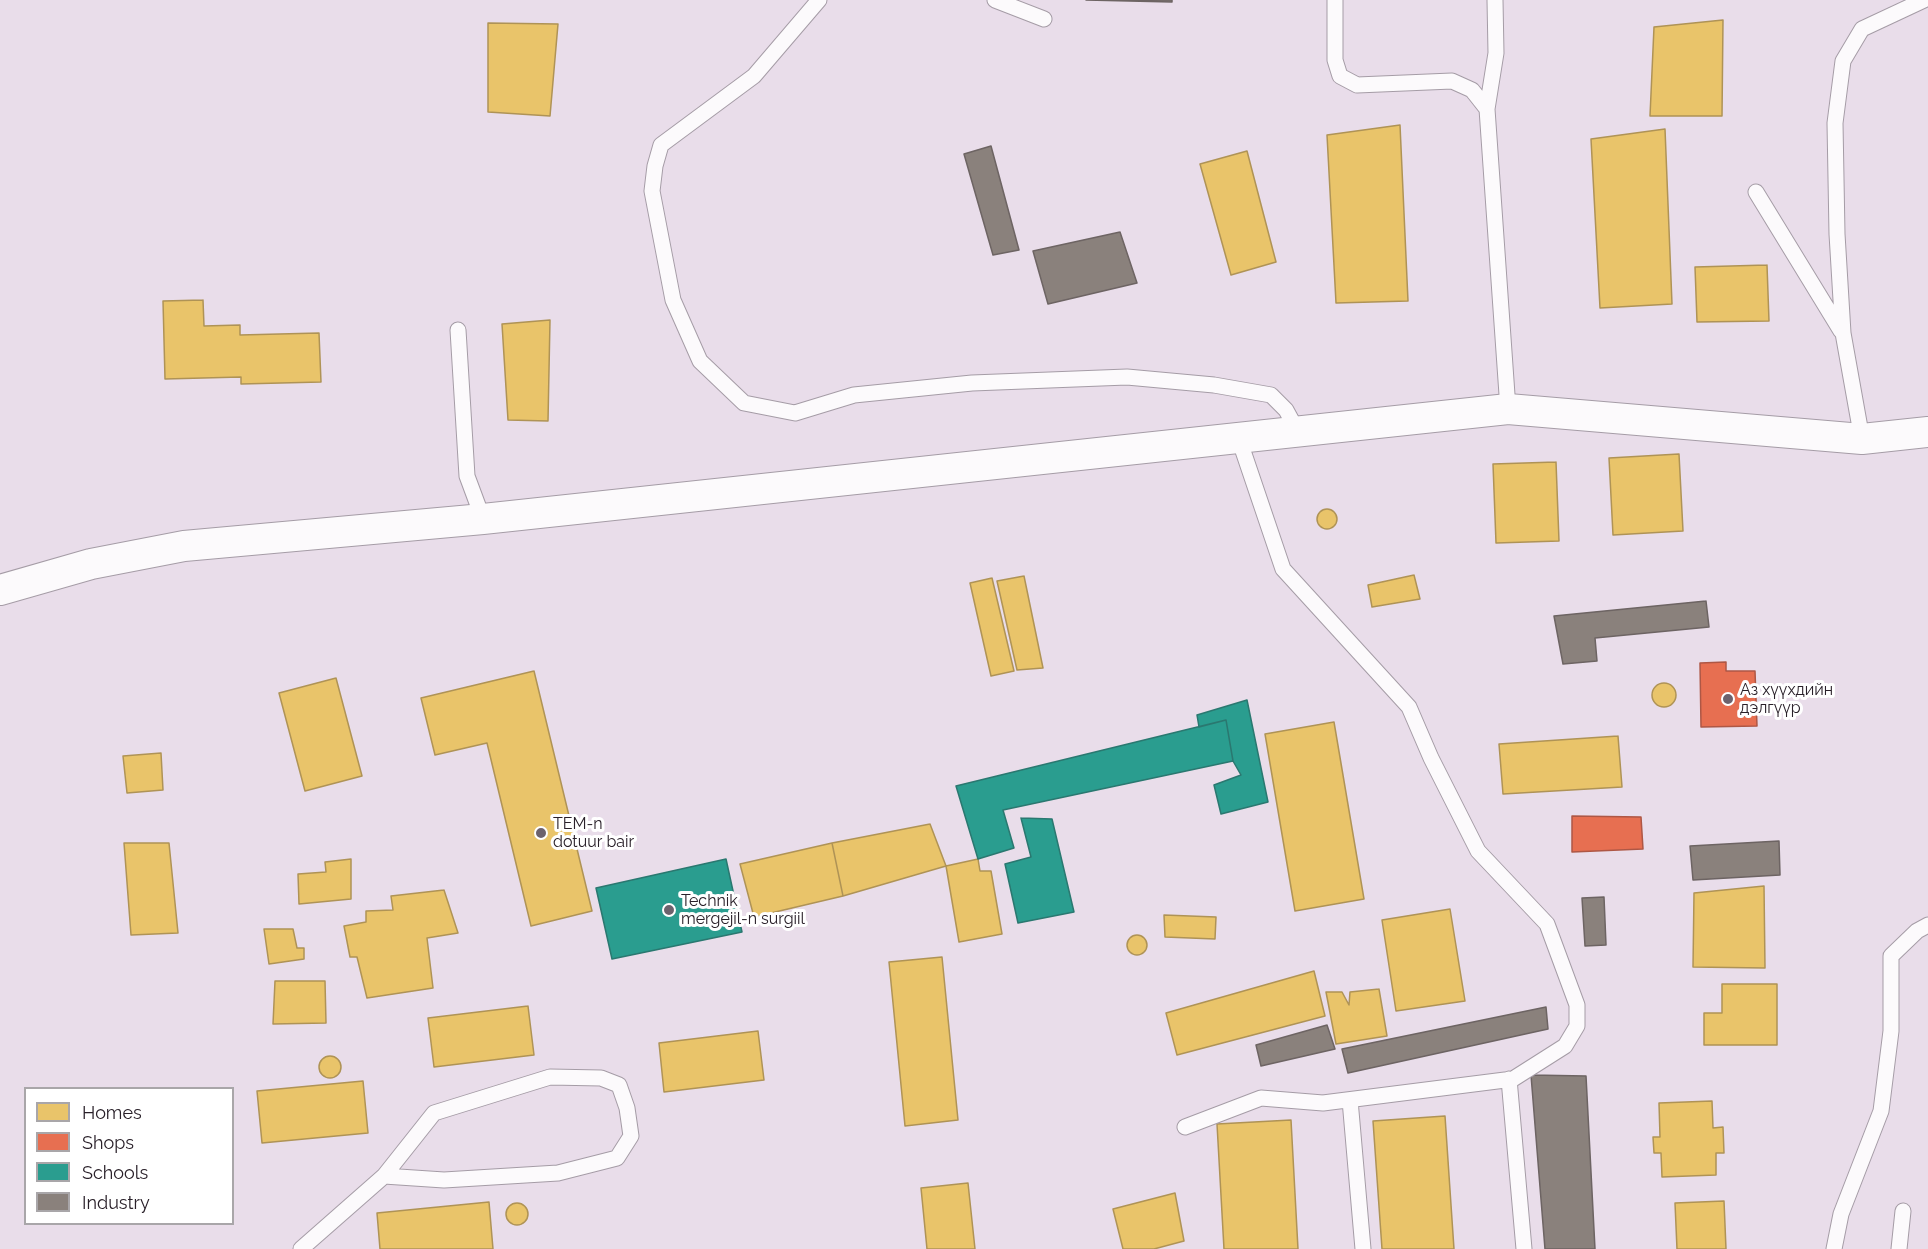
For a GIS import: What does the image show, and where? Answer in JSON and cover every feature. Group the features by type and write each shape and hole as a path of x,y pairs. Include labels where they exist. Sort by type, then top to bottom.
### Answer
{"street":[{"path":"0,590 91,564 184,546 483,519 1508,409 1862,439 1928,432"}],"lane":[{"path":"819,0 754,76 661,145 654,166 652,191 673,300 700,361 744,403 795,413 854,395 972,383 1127,376 1214,385 1271,395 1286,410 1298,432"},
{"path":"995,0 1044,19"},
{"path":"1335,0 1335,60 1340,76 1357,85 1452,81 1472,90 1487,109"},
{"path":"1495,0 1496,53 1487,109 1508,409"},
{"path":"1862,439 1843,333 1837,234 1835,123 1843,61 1862,29 1924,0"},
{"path":"1756,192 1843,333"},
{"path":"459,330 467,476 483,519"},
{"path":"1185,1127 1261,1098 1323,1103 1509,1079 1565,1046 1576,1026 1577,1005 1547,924 1478,851 1431,758 1409,707 1283,568 1239,439"},
{"path":"1834,1249 1841,1214 1881,1111 1891,1030 1891,956 1917,931 1928,925"},
{"path":"301,1249 384,1176 434,1113 550,1077 601,1078 619,1085 627,1108 631,1136 616,1158 558,1173 444,1180 384,1176"},
{"path":"1509,1079 1524,1249"},
{"path":"1350,1100 1363,1249"},
{"path":"1899,1249 1904,1211"}],"building: Homes":[{"path":"1723,20 1722,116 1650,116 1654,27"},
{"path":"488,23 558,24 550,116 488,112"},
{"path":"1400,125 1408,301 1336,303 1327,135"},
{"path":"1665,129 1672,304 1600,308 1591,139"},
{"path":"1247,151 1276,262 1231,275 1200,164"},
{"path":"1767,265 1769,321 1697,322 1695,267"},
{"path":"203,300 204,326 240,325 240,335 319,333 321,382 241,384 241,377 165,379 163,301"},
{"path":"550,320 548,421 508,420 502,324"},
{"path":"1679,454 1683,531 1613,535 1609,458"},
{"path":"1556,462 1559,541 1496,543 1493,464"},
{"path":"1327,509 1334,512 1337,519 1334,526 1327,529 1320,526 1317,519 1320,512"},
{"path":"1414,575 1420,599 1372,607 1368,585"},
{"path":"1024,576 1043,668 1017,670 997,581"},
{"path":"992,578 1014,671 991,676 970,583"},
{"name":"TEM-n dotuur bair","path":"534,671 592,911 531,926 487,743 435,755 421,698"},
{"path":"336,678 362,776 305,791 279,693"},
{"path":"1664,683 1673,686 1676,695 1673,704 1664,707 1655,704 1652,695 1655,686"},
{"path":"1334,722 1364,899 1295,911 1265,734"},
{"path":"1618,736 1622,787 1503,794 1499,744"},
{"path":"161,753 163,790 127,793 123,756"},
{"path":"930,824 946,866 843,896 832,843"},
{"path":"124,843 169,843 178,933 131,935"},
{"path":"832,843 843,896 754,917 740,864"},
{"path":"351,859 351,899 299,904 298,874 326,872 325,862"},
{"path":"978,859 980,871 991,871 1002,934 959,942 946,866"},
{"path":"1764,886 1765,968 1693,967 1694,893"},
{"path":"444,890 458,933 427,938 433,988 367,998 357,957 350,957 344,926 366,922 366,911 393,910 391,896"},
{"path":"1450,909 1465,1001 1396,1011 1382,920"},
{"path":"1164,915 1216,917 1215,939 1165,937"},
{"path":"264,929 293,929 297,948 304,948 304,959 269,964"},
{"path":"1133,935 1141,935 1147,941 1147,949 1141,955 1133,955 1127,949 1127,941"},
{"path":"942,957 958,1120 905,1126 889,962"},
{"path":"1314,971 1325,1016 1177,1055 1166,1013"},
{"path":"275,981 325,981 326,1023 273,1024"},
{"path":"1722,984 1777,984 1777,1045 1704,1045 1704,1013 1722,1013"},
{"path":"1379,989 1387,1036 1336,1044 1326,992 1342,992 1349,1005 1350,992"},
{"path":"528,1006 534,1055 434,1067 428,1018"},
{"path":"758,1031 764,1080 664,1092 659,1043"},
{"path":"330,1056 338,1059 341,1067 338,1075 330,1078 322,1075 319,1067 322,1059"},
{"path":"363,1081 368,1133 262,1143 257,1091"},
{"path":"1712,1101 1713,1128 1723,1127 1724,1153 1716,1153 1716,1175 1662,1177 1661,1153 1654,1153 1653,1137 1660,1137 1659,1103"},
{"path":"1445,1116 1454,1249 1382,1249 1373,1121"},
{"path":"1291,1120 1298,1249 1224,1249 1217,1124"},
{"path":"968,1183 975,1249 927,1249 921,1188"},
{"path":"1175,1193 1184,1241 1154,1249 1123,1249 1113,1209"},
{"path":"1724,1201 1726,1249 1677,1249 1675,1203"},
{"path":"489,1202 493,1249 380,1249 377,1213"},
{"path":"517,1203 525,1206 528,1214 525,1222 517,1225 509,1222 506,1214 509,1206"}],"building: Shops":[{"name":"Аз хүүхдийн дэлгүүр","path":"1726,662 1726,671 1755,671 1757,726 1701,727 1700,663"},
{"path":"1572,816 1641,817 1643,849 1572,852"}],"building: Schools":[{"path":"1247,700 1268,802 1221,814 1214,785 1241,775 1233,761 1226,720 1199,727 1197,715"},
{"path":"1226,720 1233,761 1003,810 1014,848 978,859 956,786"},
{"path":"1021,818 1052,819 1074,912 1018,923 1005,864 1031,857"},
{"name":"Technik mergejil-n surgiil","path":"726,859 742,932 612,959 596,888"}],"building: Industry":[{"path":"1086,0 1172,0 1172,2"},
{"path":"991,146 1019,250 993,255 964,154"},
{"path":"1120,232 1137,283 1048,304 1033,251"},
{"path":"1706,601 1709,627 1595,638 1597,661 1563,664 1554,616"},
{"path":"1779,841 1780,875 1693,880 1690,846"},
{"path":"1604,897 1606,945 1585,946 1582,898"},
{"path":"1546,1007 1548,1029 1348,1073 1342,1049"},
{"path":"1327,1025 1335,1049 1261,1066 1256,1045"},
{"path":"1531,1075 1586,1076 1595,1249 1545,1249"}],"place":[{"name":"Аз хүүхдийн дэлгүүр","path":"1728,699"},
{"name":"TEM-n dotuur bair","path":"541,833"},
{"name":"Technik mergejil-n surgiil","path":"669,910"}]}
